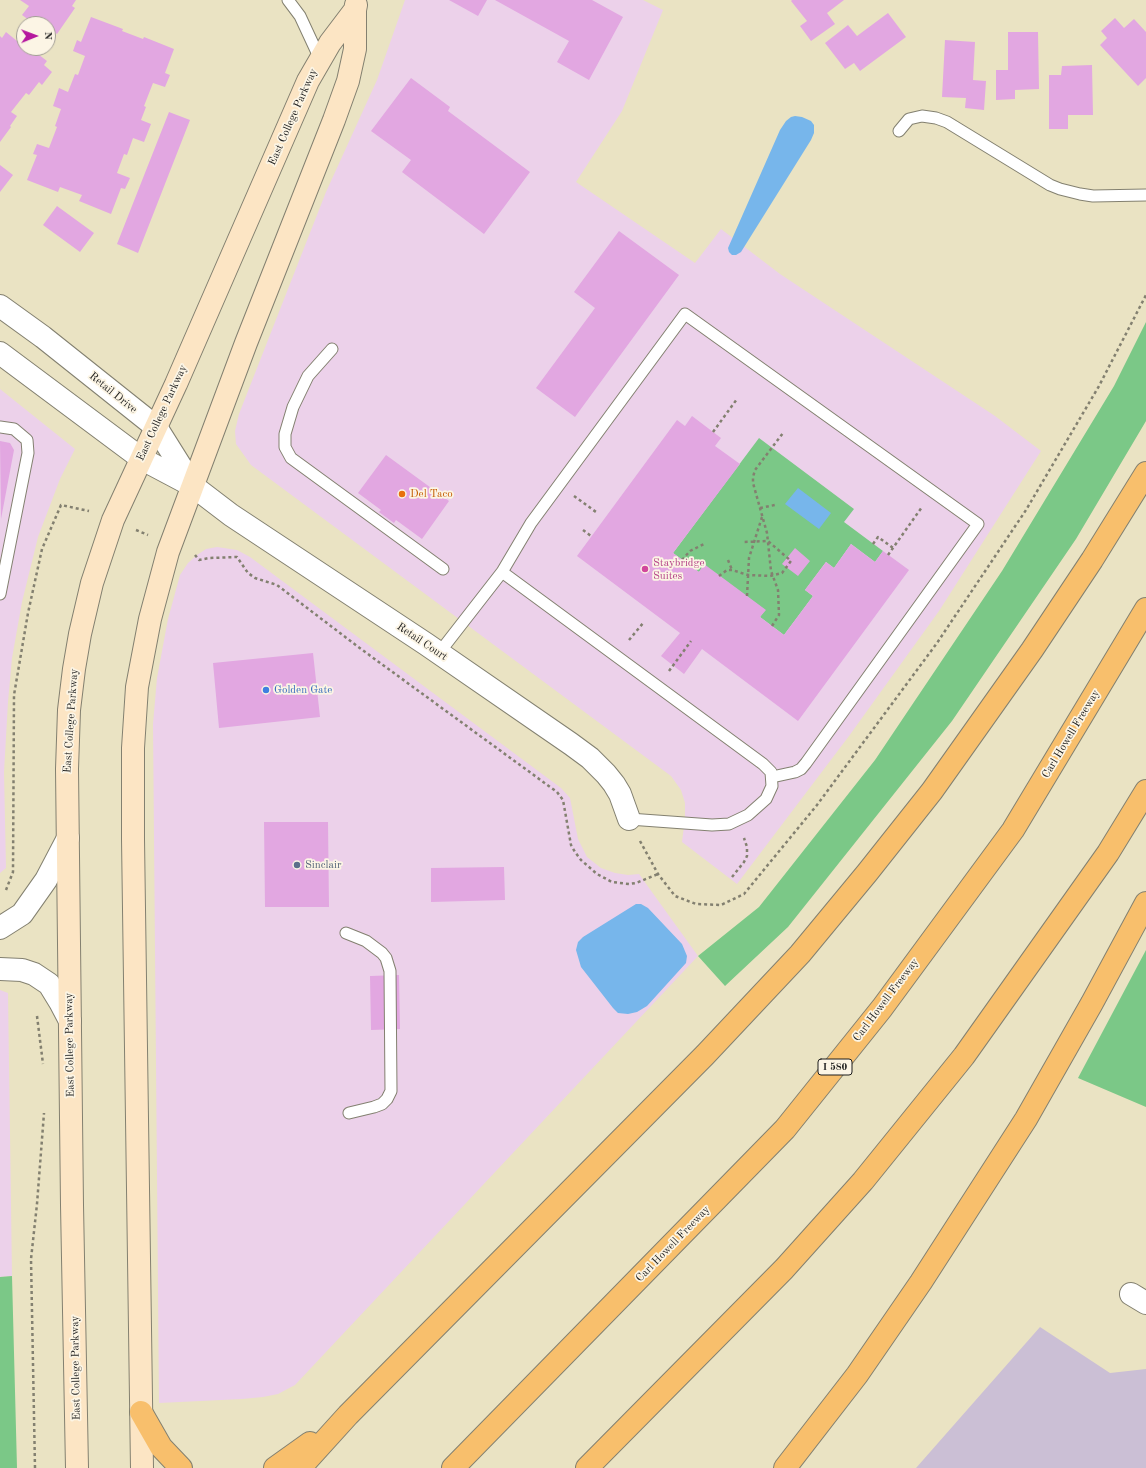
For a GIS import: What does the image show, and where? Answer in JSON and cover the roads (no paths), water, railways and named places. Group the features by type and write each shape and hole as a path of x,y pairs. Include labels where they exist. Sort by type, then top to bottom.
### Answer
{"highway":[{"path":"300,1468 348,1414 679,1083 800,954 932,791 1032,650 1092,560 1146,474"},
{"name":"Carl Howell Freeway","path":"453,1468 785,1129 882,1008 1013,830 1146,609"},
{"path":"587,1468 784,1269 862,1181 964,1056 1108,853 1146,791"},
{"path":"785,1468 857,1375 926,1276 1026,1119 1092,1003 1146,903"},
{"path":"141,1412 161,1447 181,1468"},
{"path":"275,1468 348,1414"}],"main road":[{"name":"East College Parkway","path":"77,1468 70,1021 68,738 74,669 86,604 113,520 182,370 308,81 320,59 356,5"},
{"name":"East College Parkway","path":"142,1468 132,839 133,748 137,687 141,658 160,578 171,544 246,343 348,81 355,49 356,5"}],"street":[{"name":"Retail Drive","path":"0,306 43,337 156,427 193,486"},
{"path":"0,353 142,459 193,486"},
{"name":"Retail Court","path":"193,486 231,515 439,653 590,758 614,784 620,794 629,819"},
{"path":"0,928 22,914 46,880 68,838"},
{"path":"0,970 22,970 34,974 49,984 70,1021"}],"lane":[{"path":"288,0 300,16 320,59"},
{"path":"900,131 909,120 922,116 936,118 947,122 1044,181 1060,189 1092,196 1146,195"},
{"path":"439,653 502,572 531,523 685,314 978,524 806,763 801,769 795,772 772,777"},
{"path":"332,350 308,376 292,407 285,434 285,447 291,458 443,569"},
{"path":"0,427 14,429 27,440 28,453 0,594"},
{"path":"502,572 763,764 768,768 772,777 772,786 766,799 748,815 722,825 629,819"},
{"path":"346,933 366,941 382,953 386,958 390,971 392,1091 382,1104 349,1113"}],"water":[{"path":"795,116 811,121 814,125 814,133 811,140 741,252 736,255 732,255 728,248 780,130 786,121"},
{"path":"798,488 831,513 819,529 785,504"},
{"path":"636,904 641,904 648,908 682,944 687,956 686,963 647,1006 637,1012 628,1014 618,1013 581,967 576,950 578,942 583,937"}],"place":[{"name":"Del Taco","path":"402,494"},
{"name":"Staybridge Suites","path":"645,569"},
{"name":"Golden Gate","path":"266,690"},
{"name":"Sinclair","path":"297,865"}]}
